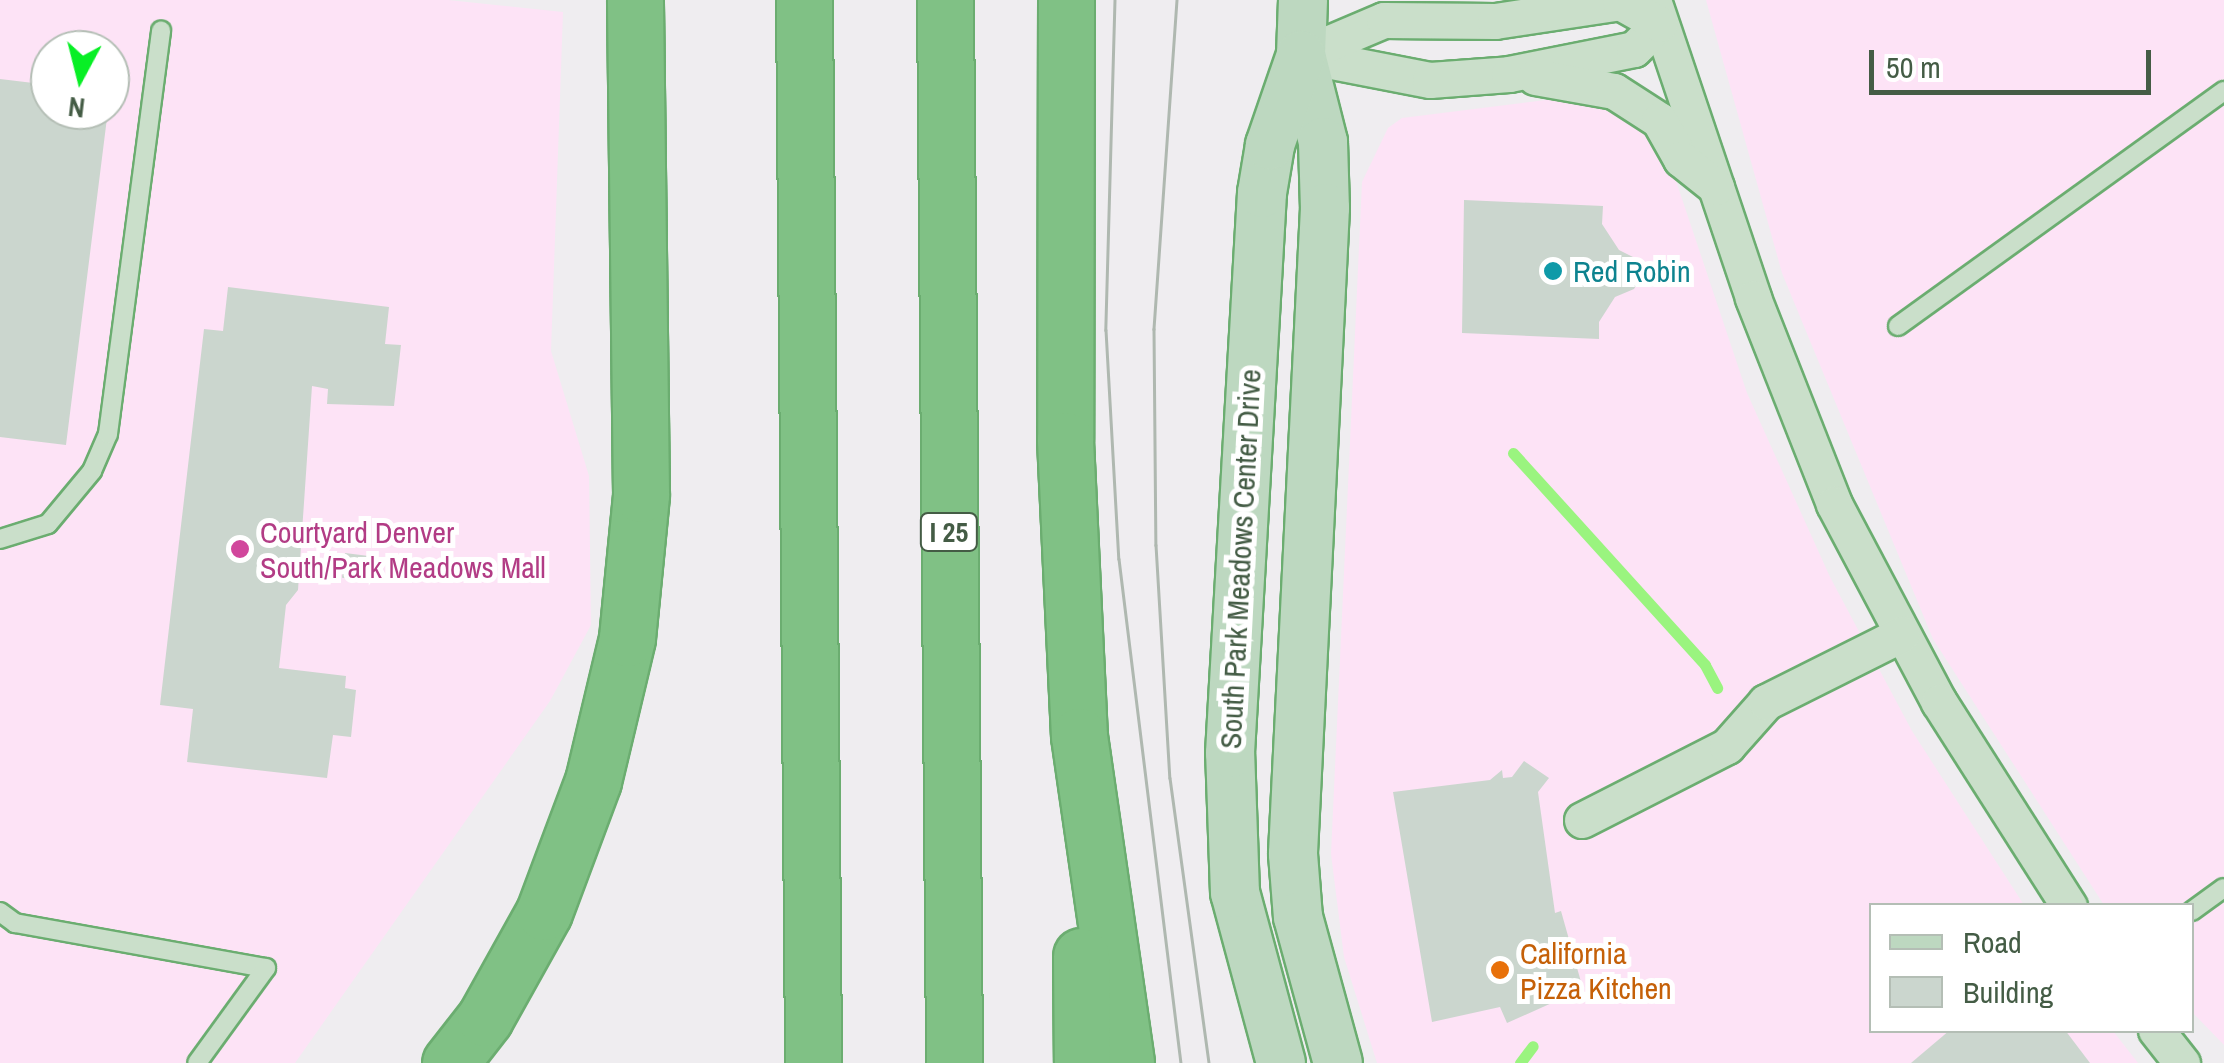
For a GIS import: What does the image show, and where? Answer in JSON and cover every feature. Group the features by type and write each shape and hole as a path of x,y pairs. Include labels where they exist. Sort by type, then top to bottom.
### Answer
{"highway":[{"path":"450,1063 485,1018 544,912 593,781 628,638 641,494 635,0"},
{"path":"804,0 813,1063"},
{"name":"I 25","path":"946,0 954,1063"},
{"path":"1066,0 1065,421 1079,736 1082,1063"},
{"path":"1079,736 1126,1063"}],"main road":[{"name":"South Park Meadows Center Drive","path":"1303,0 1301,55 1323,142 1325,208 1293,854 1298,917 1338,1063"},
{"name":"South Park Meadows Center Drive","path":"1281,1063 1235,893 1230,754 1262,193 1270,144 1301,55"}],"street":[{"path":"1495,21 1524,0"},
{"path":"1301,55 1384,20 1495,21 1620,2 1656,12"},
{"path":"1301,55 1430,80 1509,74 1634,49 1656,12"},
{"path":"1656,12 1792,404 1902,634 2001,805 2067,903"},
{"path":"1509,74 1614,91 1660,120 1681,159 1716,187"},
{"path":"1582,820 1727,746 1766,702 1902,634"},
{"path":"2158,1033 2182,1063"}],"lane":[{"path":"0,539 48,524 92,471 108,434 161,30"},
{"path":"1898,326 2224,92"},
{"path":"2194,910 2224,888"},
{"path":"0,912 15,924 266,968 196,1063"}],"shaded area":[{"path":"0,0 448,0 563,12 551,351 589,476 591,625 550,701 295,1063 0,1063"},
{"path":"1706,0 2224,0 2224,1045 2194,1014 2194,903 2103,903 1933,639 1782,273"},
{"path":"1561,98 1623,105 1668,157 1747,393 1830,577 1912,731 2023,903 1869,903 1869,1033 2115,1033 2138,1063 1377,1063 1344,957 1331,854 1362,182 1388,128 1402,118"}],"building":[{"path":"0,79 30,83 30,130 105,130 66,445 0,437"},
{"name":"Red Robin","path":"1464,200 1603,206 1602,224 1619,250 1639,260 1642,276 1634,289 1615,297 1599,322 1599,339 1462,333"},
{"name":"Courtyard Denver South/Park Meadows Mall","path":"228,287 389,307 385,344 401,345 394,406 327,404 328,389 312,386 298,590 286,605 279,668 346,676 345,688 356,690 351,737 333,735 327,778 187,762 193,709 160,705 204,329 223,331"},
{"path":"345,553 369,556 366,581 342,578"},
{"path":"1524,761 1549,778 1538,792 1555,913 1561,911 1583,989 1507,1023 1500,1007 1432,1022 1393,792 1490,780 1502,770 1503,778 1512,777"},
{"path":"1946,1033 2067,1033 2090,1063 1911,1063"}],"waterway":[{"path":"1513,453 1705,665 1717,688"},
{"path":"1520,1063 1533,1046"}],"tram line":[{"path":"1115,0 1106,330 1119,559 1181,1063"},
{"path":"1177,0 1154,329 1156,545 1170,778 1209,1063"}],"place":[{"name":"Red Robin","path":"1553,271"},
{"name":"Courtyard Denver South/Park Meadows Mall","path":"240,549"},
{"name":"California Pizza Kitchen","path":"1500,970"}]}
